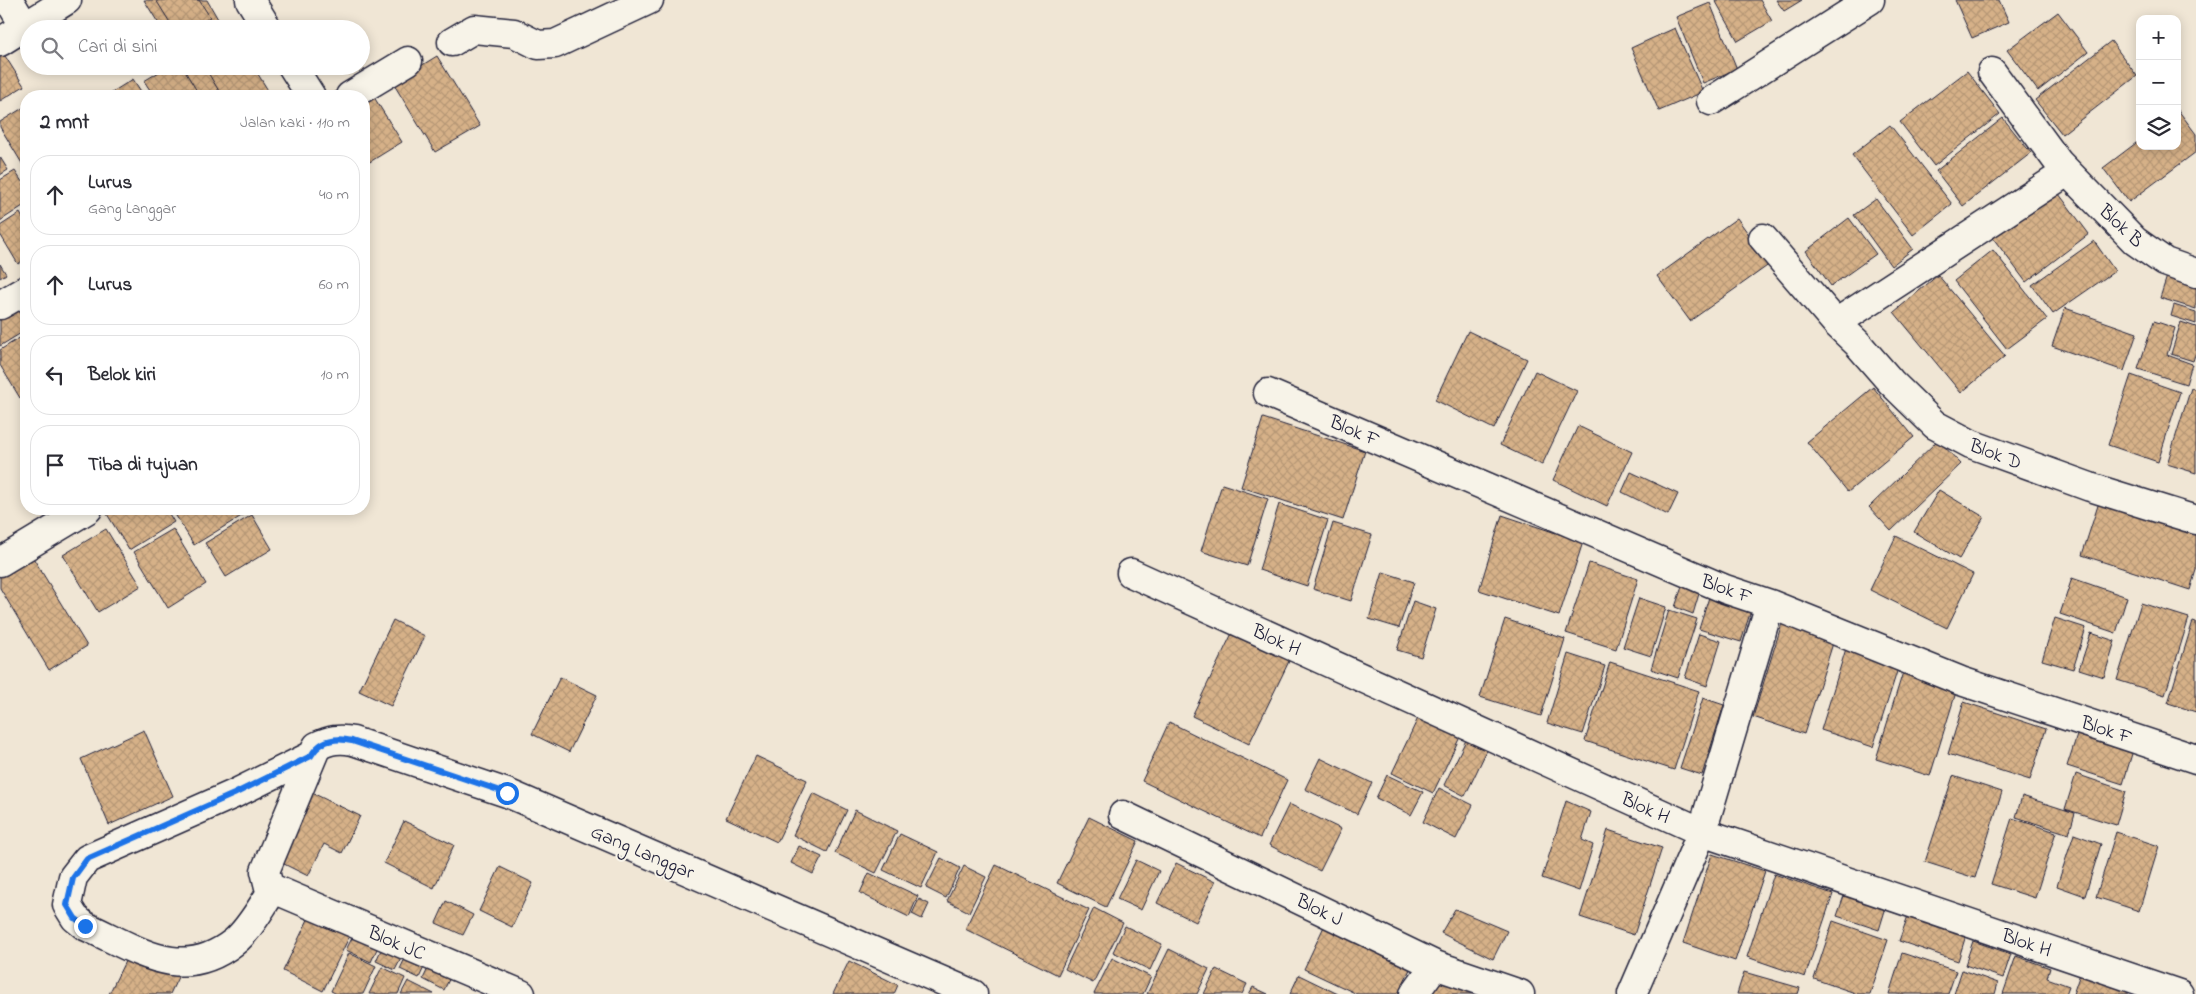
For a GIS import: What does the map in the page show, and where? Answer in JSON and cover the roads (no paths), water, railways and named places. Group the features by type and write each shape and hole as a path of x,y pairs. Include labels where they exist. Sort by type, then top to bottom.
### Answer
{"street":[{"path":"9,0 21,20"},
{"path":"36,20 67,0"},
{"path":"250,0 262,20"},
{"path":"452,42 474,29 514,34 538,45 555,44 649,0"},
{"path":"1711,101 1870,0"},
{"path":"0,42 20,30"},
{"path":"360,90 408,61"},
{"name":"Blok B","path":"1992,72 2063,167 2135,241 2166,262 2196,273"},
{"path":"298,75 307,90"},
{"path":"1836,323 2063,167"},
{"name":"Blok D","path":"1763,238 1836,323 1935,426 1971,444 2081,484 2196,520"},
{"path":"0,305 20,293"},
{"name":"Blok F","path":"1268,393 1726,590 1770,604 1960,681 2196,759"},
{"path":"0,562 78,515"},
{"name":"Blok H","path":"1131,573 1702,832 2180,994"},
{"path":"1632,994 1702,832 1770,604"},
{"name":"Gang Langgar","path":"311,756 317,746 328,740 341,738 507,793 928,985 973,994"},
{"path":"311,756 265,872 267,883 273,890 234,942 196,962 164,961 85,926 75,918 67,905 73,878 87,859 234,794 311,756"},
{"name":"Blok J","path":"1123,815 1435,965 1520,994"},
{"name":"Blok JC","path":"273,890 521,994"},
{"path":"1414,994 1435,965"}]}
